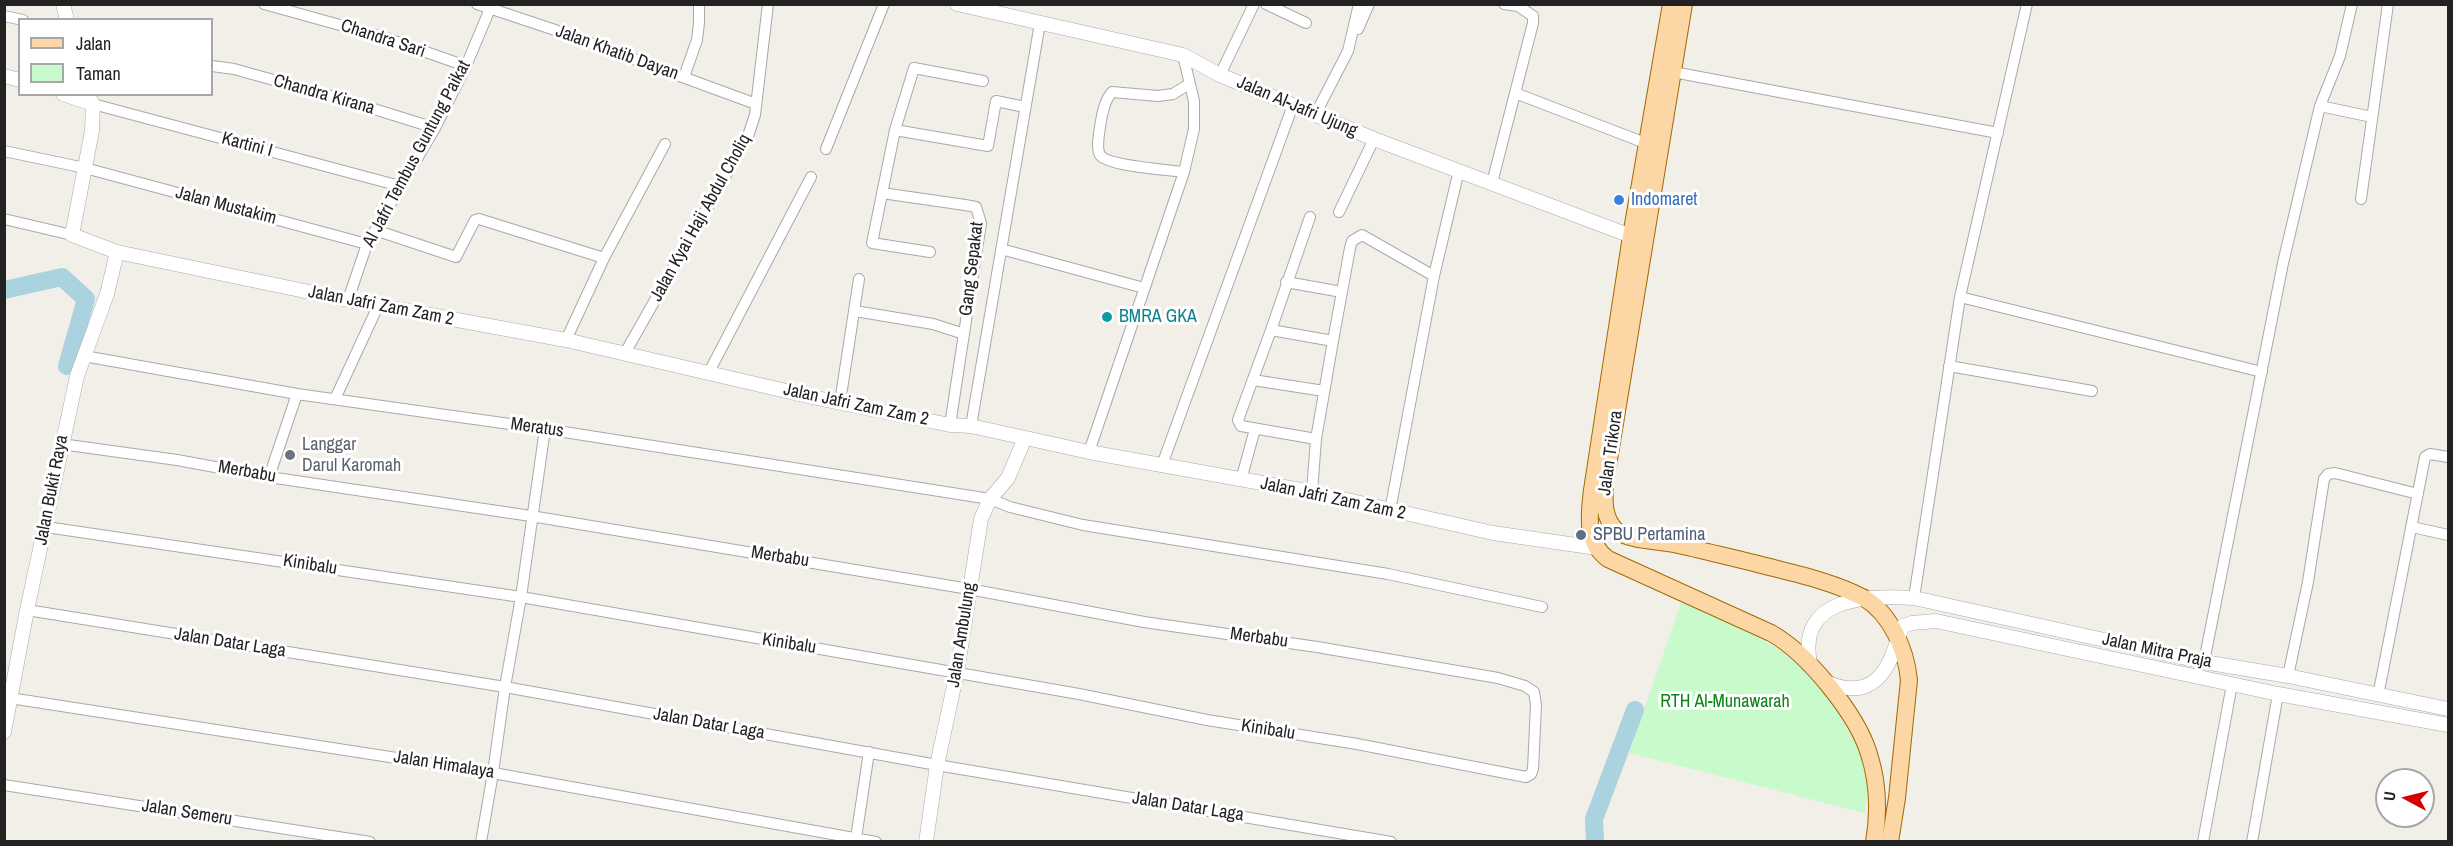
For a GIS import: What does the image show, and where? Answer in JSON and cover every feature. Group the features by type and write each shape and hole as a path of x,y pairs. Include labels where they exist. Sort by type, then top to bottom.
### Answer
{"main road":[{"name":"Jalan Trikora","path":"1625,319 1631,236 1671,4"},
{"name":"Jalan Trikora","path":"1684,4 1625,319 1604,504 1611,525 1618,532 1791,572 1865,599 1884,618 1898,637 1907,661 1909,680 1897,798 1890,842"},
{"name":"Jalan Trikora","path":"1597,548 1590,526 1590,510 1622,341"},
{"path":"1597,548 1608,559 1771,633 1785,641 1810,663 1847,714 1868,752 1875,776 1878,824 1874,842"}],"street":[{"name":"Chandra Sari","path":"264,4 383,37 466,66"},
{"name":"Jalan Khatib Dayan","path":"477,4 492,6 756,104"},
{"path":"684,77 697,40 699,4"},
{"name":"Jalan Kyai Haji Abdul Choliq","path":"625,353 748,136 756,104 768,4"},
{"path":"826,149 884,4"},
{"name":"Jalan Al-Jafri Ujung","path":"957,4 1005,10 1040,23 1183,55 1221,75 1374,139 1631,236"},
{"path":"1221,75 1254,4"},
{"path":"1266,4 1306,23"},
{"path":"1348,51 1359,4"},
{"path":"1316,113 1369,4"},
{"path":"1492,183 1533,23 1533,16 1518,6 1504,4"},
{"path":"1914,598 1960,297 2027,4"},
{"path":"2205,662 2283,263 2320,106 2340,56 2352,4"},
{"path":"2361,199 2388,4"},
{"name":"Al Jafri Tembus Guntung Paikat","path":"348,300 367,244 435,128 466,66 492,6"},
{"path":"971,426 1040,23"},
{"path":"1089,452 1184,172 1194,129 1194,101 1183,55"},
{"name":"Chandra Kirana","path":"213,66 234,69 435,128"},
{"path":"930,252 872,243 895,130 914,68 983,81"},
{"path":"1673,72 1998,133"},
{"path":"1184,172 1104,159 1100,155 1098,145 1104,106 1112,92 1165,95 1173,94 1189,84"},
{"path":"1515,93 1648,144"},
{"path":"4,219 72,235 93,131 90,99 74,96"},
{"name":"Kartini I","path":"90,99 400,186"},
{"path":"895,130 988,146 996,101 1025,107"},
{"path":"1162,465 1293,105"},
{"path":"2320,106 2372,117"},
{"path":"1339,212 1374,139"},
{"path":"566,340 604,258 665,144"},
{"name":"Jalan Mustakim","path":"4,151 85,168 367,244"},
{"path":"1390,511 1434,276 1459,170"},
{"path":"709,372 811,177"},
{"name":"Gang Sepakat","path":"882,193 976,207 981,223 950,425"},
{"path":"1310,217 1238,422 1241,426 1316,439"},
{"path":"375,230 456,257 475,220 478,219 604,258"},
{"name":"Jalan Jafri Zam Zam 2","path":"72,235 117,252 378,306 566,340 950,425 971,426 1089,452 1312,492 1493,533 1597,548"},
{"path":"1312,492 1316,439 1352,241 1362,235 1434,276"},
{"path":"1001,249 1144,288"},
{"name":"Jalan Bukit Raya","path":"4,732 76,376 107,294 117,252"},
{"path":"840,402 860,279"},
{"path":"1286,282 1342,292"},
{"path":"1960,297 2262,372"},
{"path":"335,399 378,306"},
{"path":"855,311 933,324 964,334"},
{"path":"1271,330 1333,341"},
{"name":"Meratus","path":"84,356 297,394 545,429 990,499 1010,507 1083,525 1388,574 1542,607"},
{"path":"1949,366 2092,391"},
{"path":"1253,380 1324,391"},
{"path":"269,477 297,394"},
{"path":"481,842 494,773 545,429"},
{"path":"1241,480 1255,429"},
{"name":"Jalan Ambulung","path":"926,842 937,765 957,672 981,519 990,499 1008,478 1024,438"},
{"name":"Merbabu","path":"61,444 531,516 969,589 1144,622 1317,646 1498,678 1525,686 1534,692 1536,734 1534,763 1530,775"},
{"path":"2378,696 2425,457 2430,454 2448,457"},
{"path":"2288,676 2308,582 2324,479 2328,474 2335,473 2418,494"},
{"name":"Kinibalu","path":"46,527 521,597 1080,694 1207,720 1357,744 1526,777 1530,775"},
{"path":"2412,527 2448,535"},
{"name":"Jalan Mitra Praja","path":"1865,599 1890,596 1914,598 2205,662 2288,676 2448,709"},
{"path":"1810,663 1807,649 1810,636 1821,615 1839,603 1865,599"},
{"name":"Jalan Datar Laga","path":"27,610 505,687 937,765 1391,842"},
{"name":"Jalan Mitra Praja","path":"1898,637 1904,626 1936,621 2278,694 2448,725"},
{"path":"1824,681 1848,690 1867,686 1877,679 1891,658 1898,637"},
{"path":"2203,842 2232,684"},
{"path":"2252,842 2278,694"},
{"name":"Jalan Himalaya","path":"10,698 494,773 876,842"},
{"path":"856,838 869,752"},
{"name":"Jalan Semeru","path":"4,785 370,842"}],"green space":[{"name":"RTH Al-Munawarah","path":"1682,600 1756,636 1808,670 1823,685 1832,698 1865,764 1867,798 1865,813 1629,753"}],"waterway":[{"path":"4,290 62,277 86,299 67,366"},
{"path":"1595,842 1594,819 1635,710"}],"place":[{"name":"Indomaret","path":"1619,200"},
{"name":"BMRA GKA","path":"1107,317"},
{"name":"Langgar Darul Karomah","path":"290,455"},
{"name":"SPBU Pertamina","path":"1581,535"}]}
